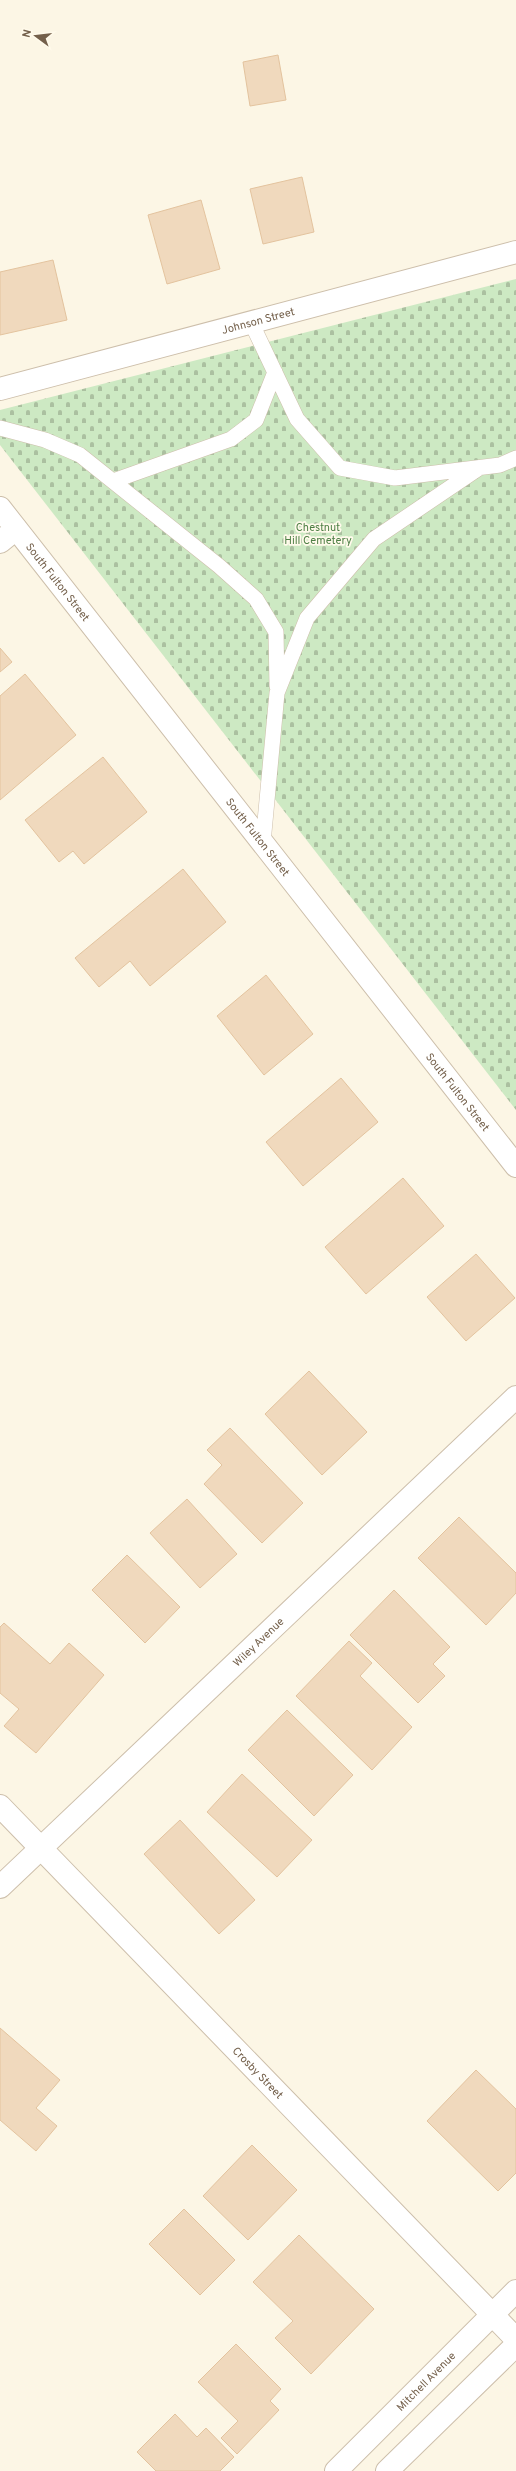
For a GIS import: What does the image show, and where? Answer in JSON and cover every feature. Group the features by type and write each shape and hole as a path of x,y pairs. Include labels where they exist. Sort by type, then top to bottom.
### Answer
{"street":[{"name":"Johnson Street","path":"0,389 516,252"},
{"name":"South Fulton Street","path":"0,508 8,536 263,843 516,1166"},
{"name":"Wiley Avenue","path":"0,1887 516,1397"},
{"name":"Crosby Street","path":"0,1806 516,2338"},
{"name":"Mitchell Avenue","path":"336,2471 516,2291"},
{"path":"388,2471 516,2345"}],"lane":[{"path":"251,322 297,419 340,468 395,478 500,465 516,458"},
{"path":"112,481 231,439 256,420 275,372"},
{"path":"0,428 45,440 80,455 220,566 256,599 276,632 277,693 263,843"},
{"path":"277,693 308,618 374,538 479,468"}],"green space":[{"name":"Chestnut Hill Cemetery","path":"516,279 516,1110 0,445 0,410"}],"building":[{"path":"278,55 286,100 250,106 243,62"},
{"path":"302,177 314,232 263,244 250,189"},
{"path":"201,200 220,269 167,284 148,215"},
{"path":"53,260 67,320 0,335 0,272"},
{"path":"0,648 12,662 0,672"},
{"path":"25,674 76,735 0,800 0,696"},
{"path":"103,757 147,812 84,864 73,851 59,862 25,820"},
{"path":"183,869 226,922 150,986 130,961 99,987 75,958"},
{"path":"266,975 313,1034 264,1075 217,1016"},
{"path":"341,1078 378,1122 303,1186 266,1142"},
{"path":"403,1178 444,1226 366,1294 325,1247"},
{"path":"476,1254 515,1298 466,1341 427,1297"},
{"path":"309,1371 367,1432 322,1475 265,1414"},
{"path":"230,1428 303,1503 262,1543 204,1484 222,1465 207,1450"},
{"path":"187,1499 237,1554 200,1588 150,1533"},
{"path":"459,1517 516,1573 516,1593 486,1625 418,1558"},
{"path":"127,1555 180,1607 145,1643 92,1590"},
{"path":"394,1590 450,1647 433,1664 445,1676 418,1703 350,1635"},
{"path":"4,1623 50,1664 69,1643 104,1675 36,1753 4,1726 19,1709 0,1693 0,1627"},
{"path":"349,1641 372,1663 360,1676 412,1727 372,1770 296,1696"},
{"path":"287,1710 353,1775 314,1816 248,1750"},
{"path":"242,1774 312,1840 277,1877 207,1812"},
{"path":"180,1820 255,1900 219,1934 144,1854"},
{"path":"0,2028 60,2080 36,2108 57,2126 36,2151 0,2120"},
{"path":"476,2070 516,2109 516,2173 498,2191 427,2121"},
{"path":"252,2145 297,2190 248,2240 203,2196"},
{"path":"184,2209 235,2260 200,2295 149,2244"},
{"path":"299,2235 374,2309 311,2374 275,2338 293,2321 253,2282"},
{"path":"236,2344 281,2389 270,2401 279,2410 237,2454 221,2438 238,2421 198,2382"},
{"path":"175,2414 197,2437 206,2428 234,2457 220,2471 156,2471 137,2452"}]}
